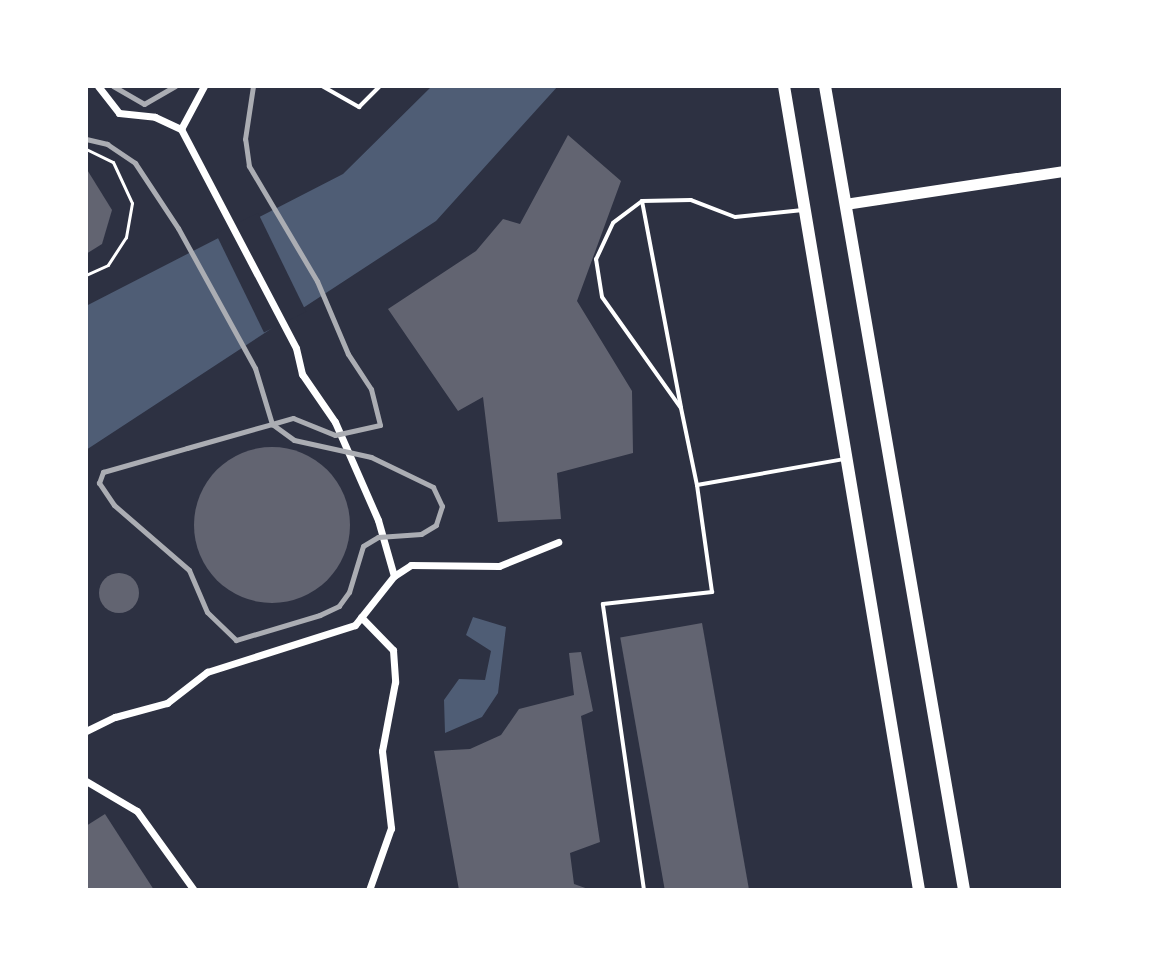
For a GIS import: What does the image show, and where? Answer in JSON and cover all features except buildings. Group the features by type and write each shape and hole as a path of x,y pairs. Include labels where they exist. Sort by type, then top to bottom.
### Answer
{"main road":[{"path":"784,86 849,458 919,890"},
{"path":"825,86 964,890"}],"street":[{"path":"98,86 119,113 155,117 181,129 225,218 296,348 302,374 335,422 378,520 394,576"},
{"path":"181,129 204,86"},
{"path":"845,204 1063,171"},
{"path":"86,731 115,717 167,703 207,672 331,634 361,617 394,576 411,565 499,566 558,542"},
{"path":"361,617 393,650 395,682 382,751 391,828 369,890"},
{"path":"86,781 137,811 194,890"}],"lane":[{"path":"322,86 359,107 380,86"},
{"path":"681,408 602,297 596,259 613,223 642,201 691,200 735,217 805,210"},
{"path":"642,201 697,485 712,592 603,604 644,890"},
{"path":"697,485 849,458"}],"path":[{"path":"86,149 113,162 132,203 126,237 108,265 86,275"}],"water":[{"path":"432,86 558,86 436,221 86,450 86,306 343,174"},
{"path":"473,617 506,627 498,693 482,717 445,733 444,700 459,679 485,680 491,651 466,635"}],"pier":[{"path":"258,213 306,312 264,332 216,234"}],"railway":[{"path":"113,86 144,104 175,86"},
{"path":"86,139 107,144 135,163 178,228 255,368 272,424 294,440 371,457 433,487 442,506 436,525 421,534 378,537 363,546 349,592 339,606 320,615 236,640 207,612 189,570 114,505 99,483 103,472 187,448 272,424 293,418 335,435 380,425 371,389 348,354 317,281 249,166 245,139 253,86"}]}
